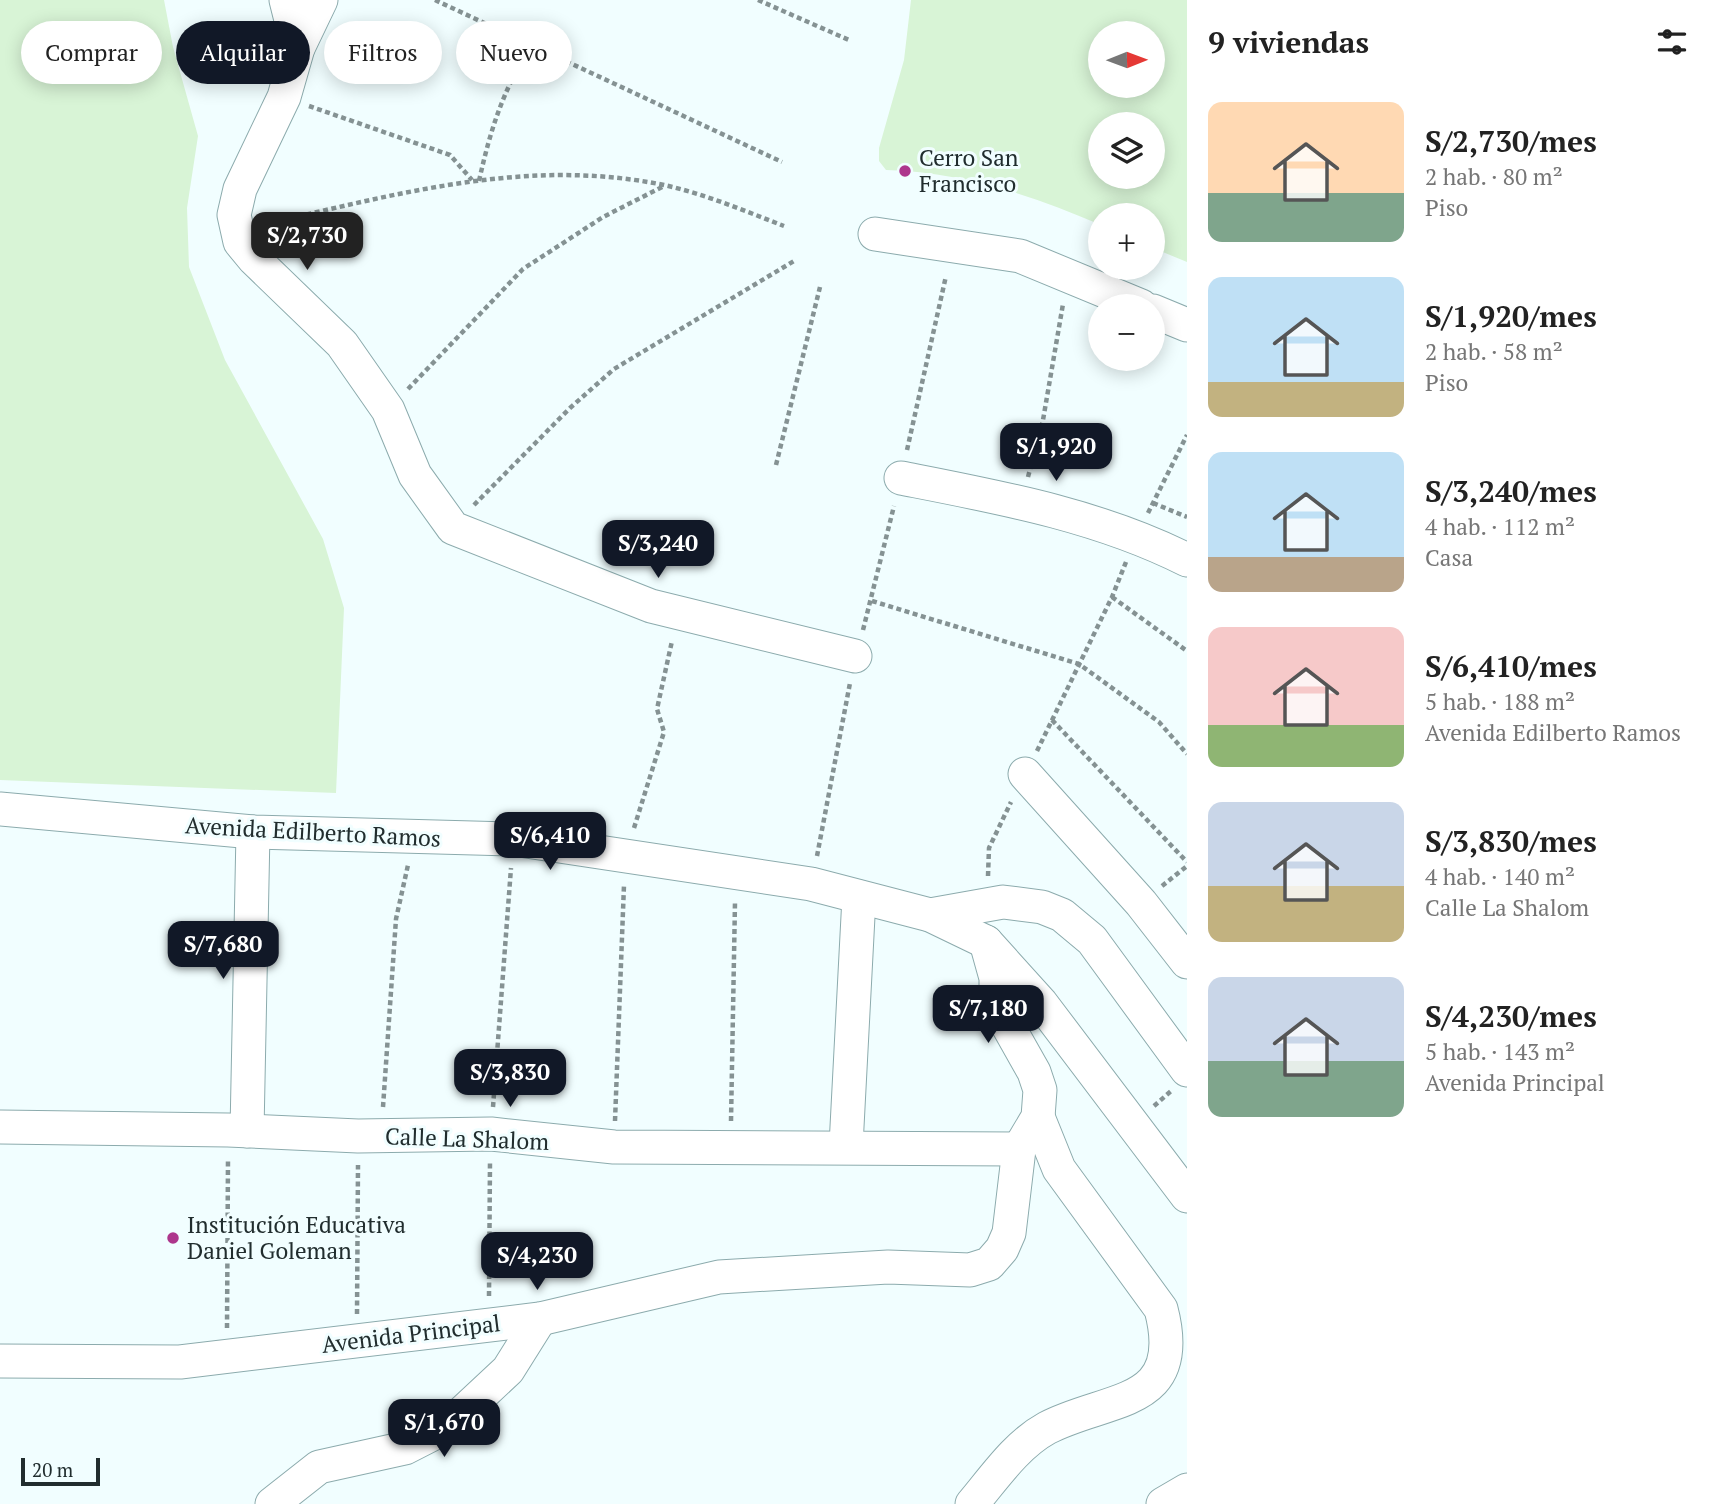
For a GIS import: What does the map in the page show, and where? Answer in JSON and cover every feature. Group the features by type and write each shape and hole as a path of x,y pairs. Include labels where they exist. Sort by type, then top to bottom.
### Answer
{"street":[{"path":"286,0 291,21"},
{"path":"310,23 321,0"},
{"path":"288,84 240,189 234,215 240,242 254,259 342,344 388,410 415,475 453,528 651,606 855,656"},
{"path":"875,234 1020,256 1113,294"},
{"path":"1165,316 1187,325"},
{"path":"901,478 1022,502 1136,537 1187,560"},
{"path":"1026,774 1141,903 1187,962"},
{"name":"Avenida Edilberto Ramos","path":"0,809 253,832 513,839 811,884 930,915 986,942 1041,1003 1069,1044 1187,1196"},
{"path":"238,1130 253,832"},
{"path":"846,1146 859,897"},
{"path":"930,915 1003,902 1042,907 1062,915 1092,940 1182,1078"},
{"path":"972,1504 1024,1445 1048,1428 1127,1401 1149,1386 1164,1364 1168,1337 1161,1309 1059,1169 1038,1117 1040,1090 1034,1072 1008,1026 996,998 996,978 986,942"},
{"path":"1018,1149 1038,1117"},
{"name":"Calle La Shalom","path":"0,1127 238,1130 369,1136 491,1134 614,1147 846,1146 1018,1149"},
{"name":"Avenida Principal","path":"0,1361 180,1362 540,1319 719,1277 888,1267 970,1270 989,1264 1002,1249 1009,1233 1018,1149"},
{"path":"272,1504 319,1467 405,1448 449,1426 508,1370 540,1319"},
{"path":"1163,1504 1187,1490"}],"path":[{"path":"435,0 483,21"},
{"path":"758,0 849,40"},
{"path":"572,62 782,162"},
{"path":"476,181 491,124 509,84"},
{"path":"284,97 450,155 476,181"},
{"path":"237,230 461,180 476,181 521,174 608,176 665,186 735,206 784,226"},
{"path":"388,410 523,269 592,223 665,186"},
{"path":"453,528 570,408 614,369 794,261"},
{"path":"855,656 901,478 946,276"},
{"path":"776,465 820,287"},
{"path":"1022,502 1044,420 1063,299"},
{"path":"987,905 989,848 1112,597 1136,537 1187,435"},
{"path":"1153,503 1187,517"},
{"path":"1112,597 1187,651"},
{"path":"872,601 1079,664 1159,722 1187,754"},
{"path":"1052,720 1187,862"},
{"path":"357,1341 369,1136 396,919 415,837"},
{"path":"488,1325 491,1134 513,839"},
{"path":"730,1147 736,873"},
{"path":"1131,1124 1182,1078"},
{"path":"227,1357 238,1130"}],"green space":[{"path":"0,0 164,0 176,58 176,84 183,84 198,136 187,208 189,267 225,360 323,539 344,608 336,793 0,780"},
{"path":"911,0 1187,0 1187,262 1165,253 1165,203 1088,203 1088,220 1049,204 969,180 886,170 879,161 879,148 904,60"}],"place":[{"name":"Cerro San Francisco","path":"905,171"},
{"name":"Institución Educativa Daniel Goleman","path":"173,1238"}]}
